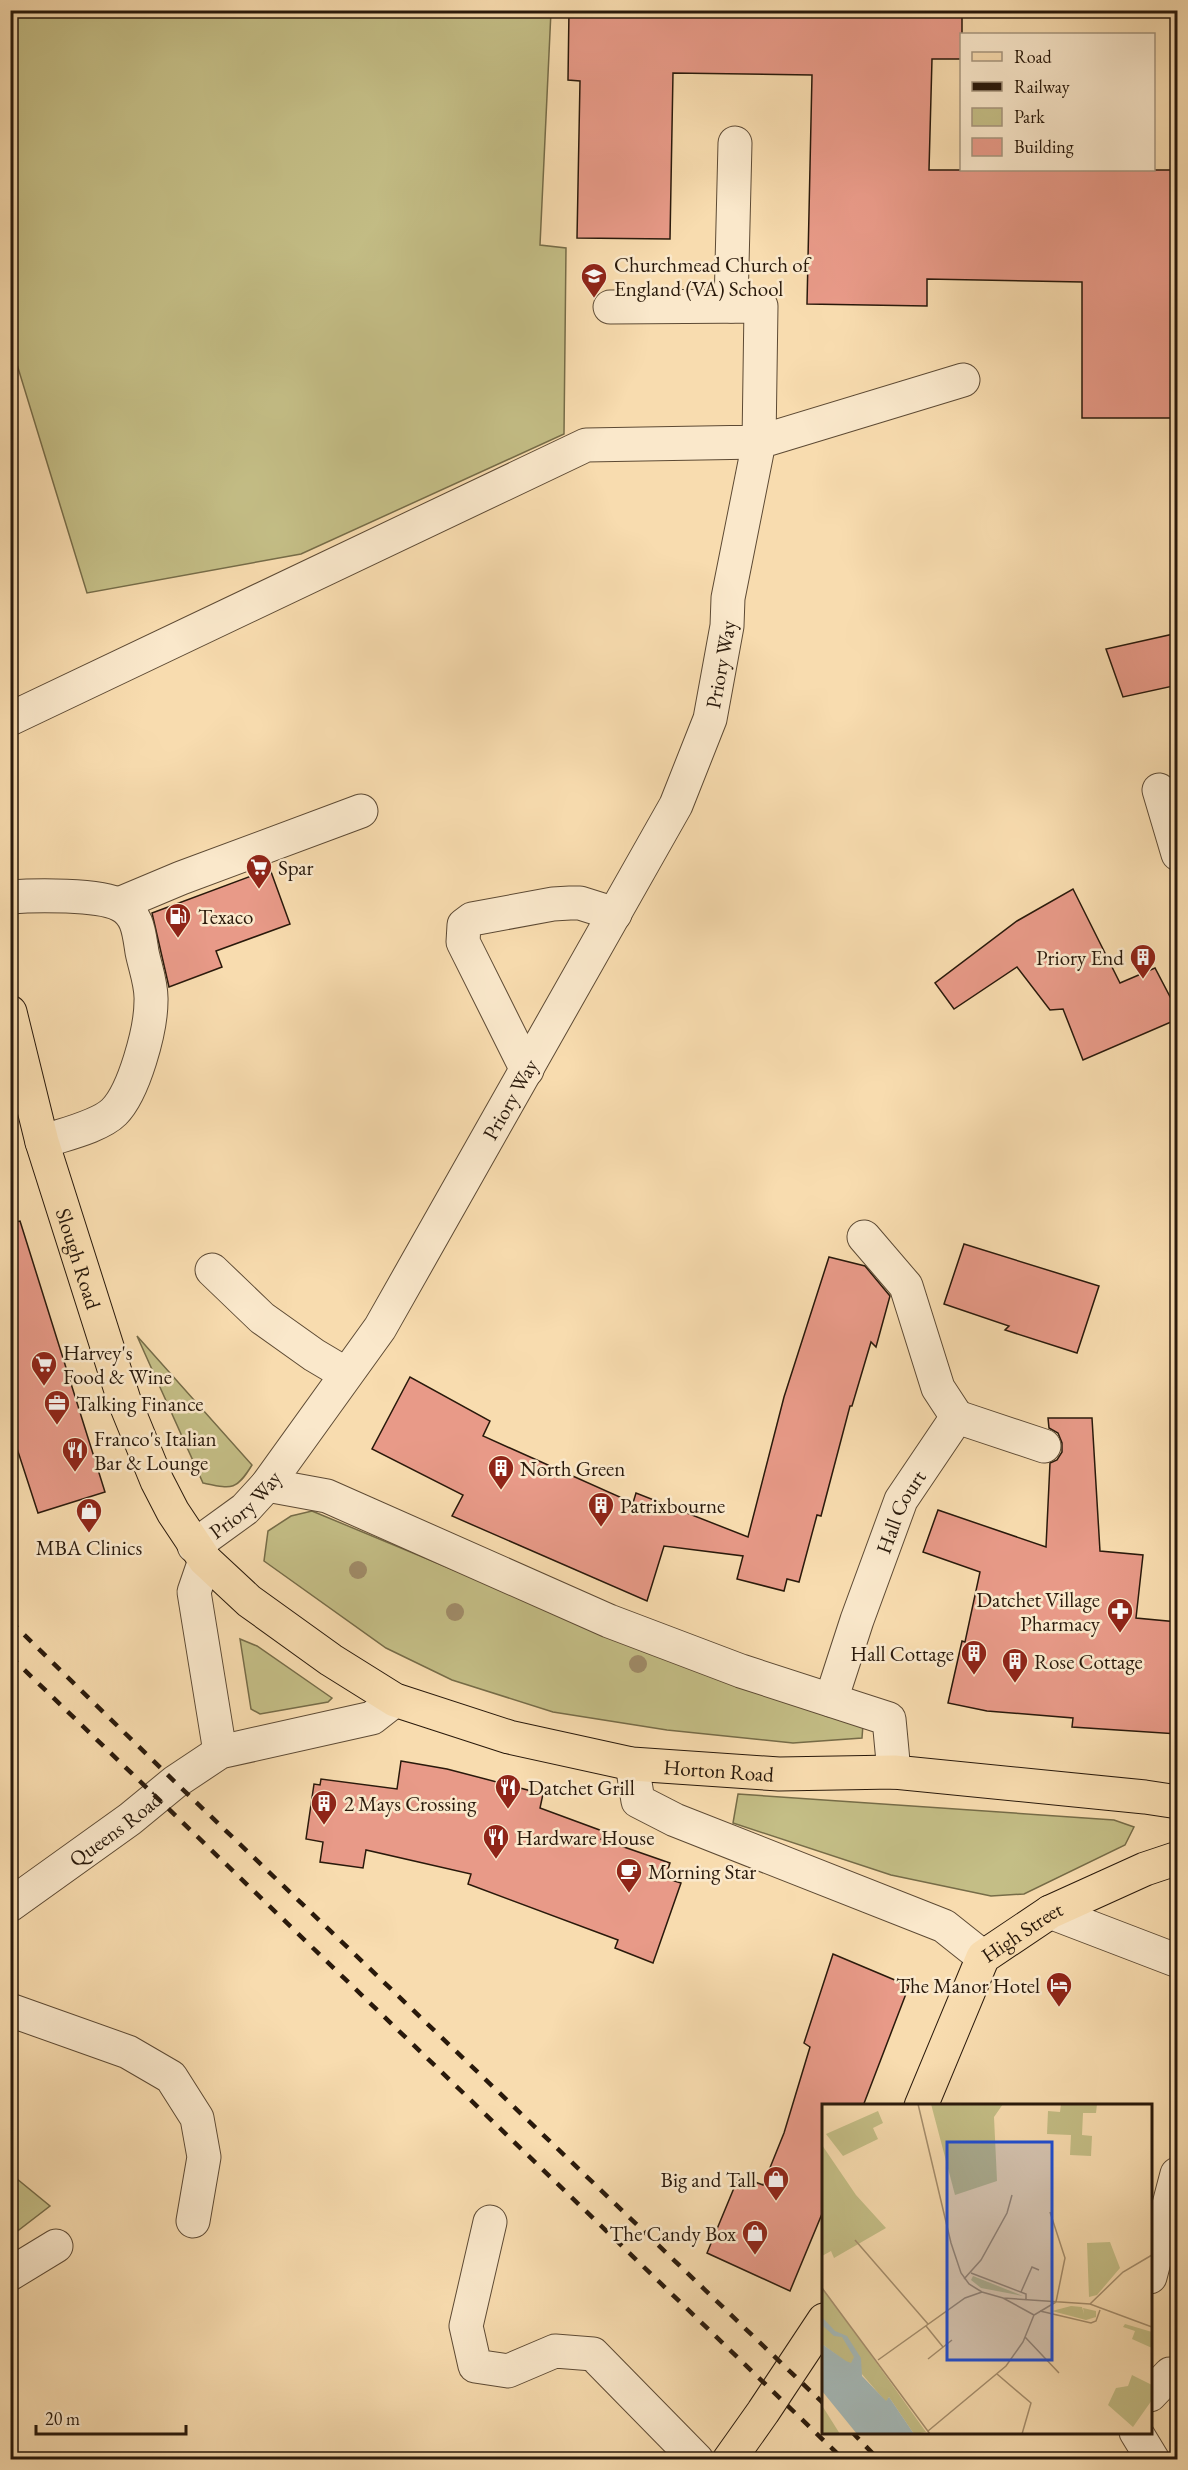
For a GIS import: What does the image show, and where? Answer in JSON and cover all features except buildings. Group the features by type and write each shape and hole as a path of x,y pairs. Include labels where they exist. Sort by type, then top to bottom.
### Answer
{"main road":[{"name":"Slough Road","path":"10,1012 42,1142 124,1400 157,1481 200,1553"},
{"name":"Horton Road","path":"200,1553 249,1601 331,1660 395,1700 509,1737 632,1764 779,1774 894,1772 1178,1802"},
{"name":"High Street","path":"922,2104 983,1957 1050,1912 1145,1869 1178,1858"},
{"path":"729,2460 822,2323"}],"street":[{"path":"610,307 730,306 735,143"},
{"name":"Priory Way","path":"200,1553 267,1485 380,1328 676,805 710,719 727,626 728,598 759,442 761,306 730,306"},
{"path":"10,719 586,445 759,442 963,380"},
{"path":"1159,790 1178,854"},
{"path":"119,904 181,878 361,811"},
{"path":"10,897 34,895 87,898 119,904 136,919 152,1000 143,1053 131,1083 114,1113 92,1124 42,1142"},
{"path":"527,1070 463,942 464,925 472,920 553,904 580,903 615,914"},
{"path":"864,1238 906,1286 938,1388 957,1417 1044,1446"},
{"path":"212,1270 262,1318 314,1355 346,1374"},
{"name":"Hall Court","path":"831,1700 857,1620 901,1500 957,1417"},
{"path":"267,1485 327,1496 609,1621 741,1671 889,1719 894,1772"},
{"path":"200,1553 194,1592 220,1752"},
{"name":"Queens Road","path":"10,1905 130,1819 175,1782 220,1752 372,1718 395,1700"},
{"path":"632,1764 638,1801 675,1820 944,1926 983,1957"},
{"path":"1050,1912 1178,1961"},
{"path":"10,2010 128,2052 171,2078 197,2118 204,2157 193,2222"},
{"path":"1152,2269 1176,2174"},
{"path":"490,2222 466,2326 475,2366 508,2370 555,2351 593,2354 697,2460"},
{"path":"10,2274 56,2246"},
{"path":"1152,2393 1170,2374 1178,2376"},
{"path":"1137,2434 1153,2460"}],"green space":[{"path":"10,11 551,11 540,245 566,248 564,434 301,554 87,593 11,345"},
{"path":"137,1336 252,1465 237,1484 227,1487 203,1483"},
{"path":"312,1511 574,1620 863,1724 862,1738 793,1743 667,1730 553,1712 452,1680 386,1648 264,1561 268,1531 291,1516"},
{"path":"240,1639 257,1646 332,1698 328,1702 260,1714 251,1709"},
{"path":"738,1794 1114,1820 1134,1827 1125,1845 1024,1894 991,1896 891,1875 733,1823"},
{"path":"11,2174 50,2206 11,2236"}],"railway":[{"path":"10,1621 822,2402"},
{"path":"10,1656 844,2460"},
{"path":"854,2434 879,2460"}],"place":[{"name":"Churchmead Church of England (VA) School","path":"594,299"},
{"name":"Spar","path":"259,890"},
{"name":"Texaco","path":"178,939"},
{"name":"Priory End","path":"1143,980"},
{"name":"Harvey's Food & Wine","path":"44,1387"},
{"name":"Talking Finance","path":"57,1426"},
{"name":"Franco's Italian Bar & Lounge","path":"75,1473"},
{"name":"North Green","path":"501,1491"},
{"name":"Patrixbourne","path":"601,1528"},
{"name":"MBA Clinics","path":"89,1534"},
{"name":"Datchet Village Pharmacy","path":"1120,1634"},
{"name":"Hall Cottage","path":"974,1676"},
{"name":"Rose Cottage","path":"1015,1684"},
{"name":"Datchet Grill","path":"508,1810"},
{"name":"2 Mays Crossing","path":"324,1826"},
{"name":"Hardware House","path":"496,1860"},
{"name":"Morning Star","path":"629,1894"},
{"name":"The Manor Hotel","path":"1059,2008"},
{"name":"Big and Tall","path":"776,2202"},
{"name":"The Candy Box","path":"755,2256"}]}
